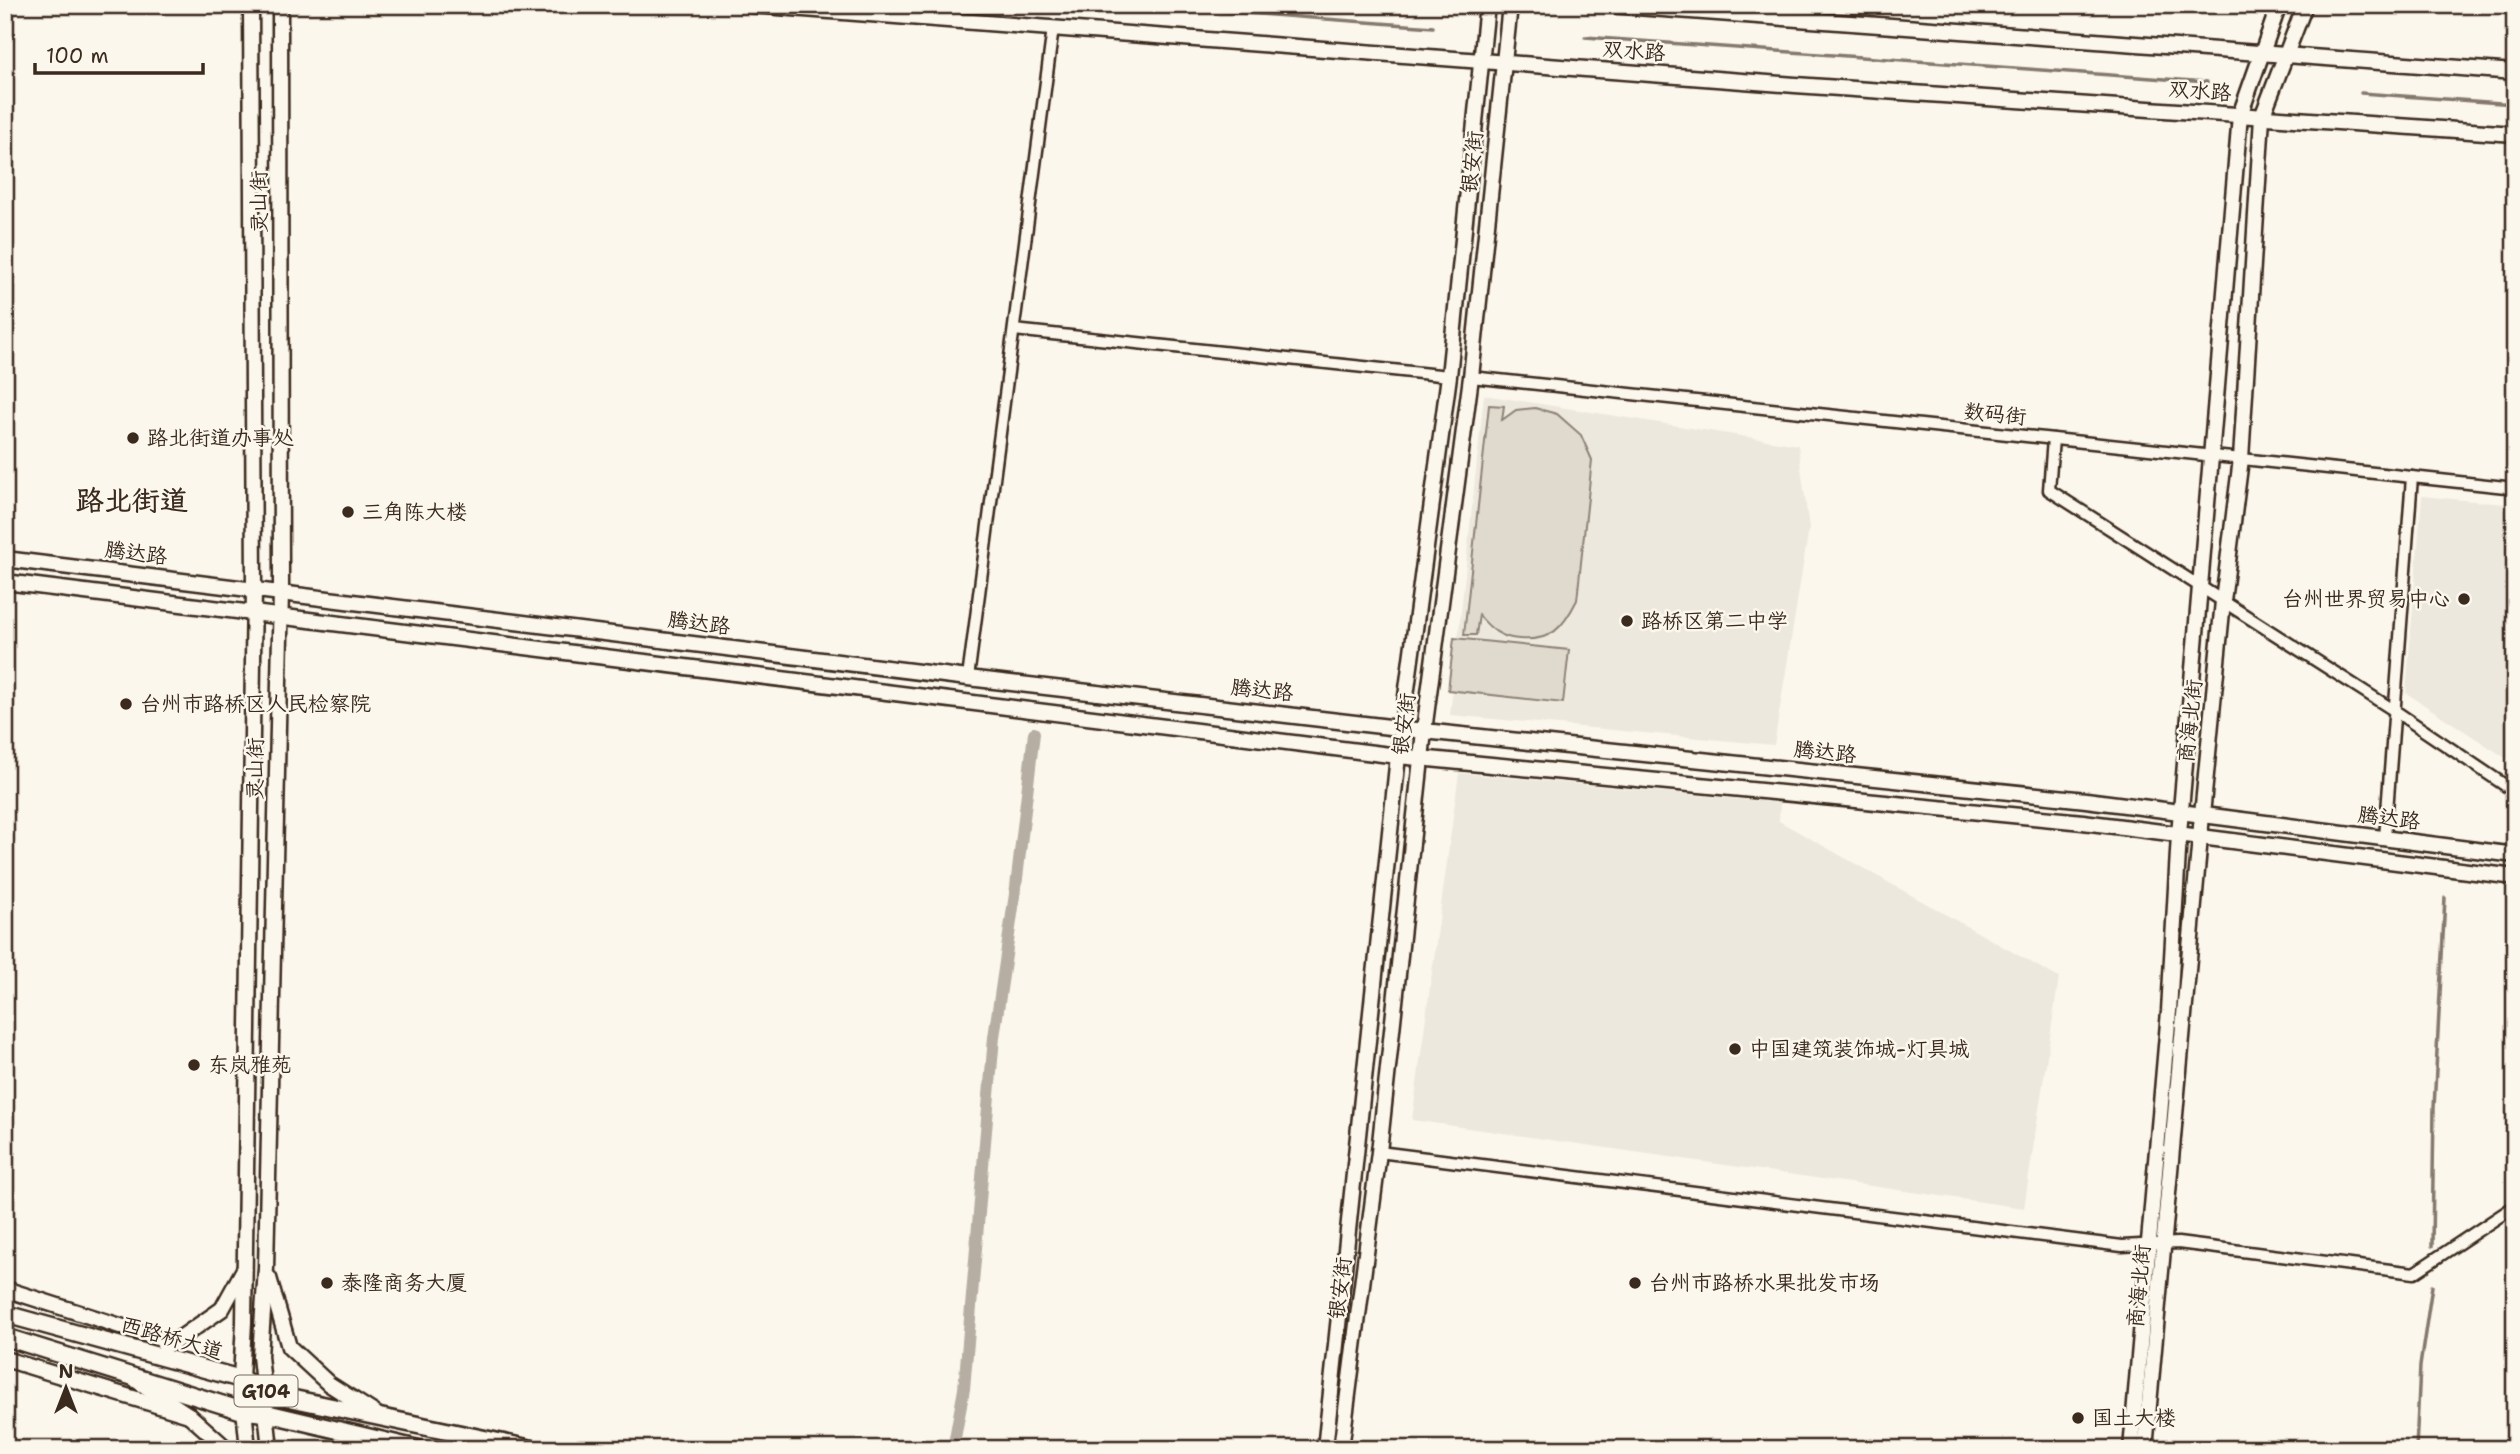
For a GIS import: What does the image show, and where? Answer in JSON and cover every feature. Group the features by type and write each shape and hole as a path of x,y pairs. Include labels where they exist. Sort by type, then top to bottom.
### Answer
{"main road":[{"name":"灵山街","path":"248,1449 241,1380 254,612 251,5"},
{"name":"灵山街","path":"270,1449 261,1356 266,1268 281,591 280,5"},
{"name":"双水路","path":"751,5 1482,61 2515,134"},
{"name":"银安街","path":"1325,1449 1398,756 1449,376 1487,5"},
{"name":"银安街","path":"1341,1449 1379,1152 1424,731 1471,377 1510,5"},
{"name":"双水路","path":"1609,5 2515,72"},
{"name":"商海北街","path":"2146,1449 2157,1244 2152,1196 2169,1011 2179,834 2240,115 2279,5"},
{"name":"商海北街","path":"2131,1449 2157,1244 2223,601 2241,459 2262,117 2305,5"},
{"name":"腾达路","path":"5,559 968,678 1424,731 2072,799 2515,855"},
{"name":"腾达路","path":"5,582 279,614 1398,756 2056,819 2515,877"},
{"path":"266,1268 289,1347 329,1384 380,1417"},
{"path":"139,1351 173,1343 222,1310 244,1269"},
{"path":"5,1289 173,1343"},
{"name":"西路桥大道","path":"5,1314 241,1380 294,1399 532,1449"},
{"name":"G104","path":"5,1337 243,1411 266,1413 418,1449"},
{"path":"5,1359 189,1415"},
{"path":"133,1378 189,1415 227,1449"},
{"path":"354,1449 382,1441"}],"street":[{"path":"968,678 1053,28"},
{"path":"1014,330 1449,376"},
{"name":"数码街","path":"1471,377 2515,488"},
{"path":"2053,439 2049,490 2395,711 2515,792"},
{"path":"2385,838 2412,477"},
{"path":"1379,1152 2122,1246 2178,1243 2414,1273 2515,1206"}],"shaded area":[{"name":"路桥区第二中学","path":"1484,395 1798,445 1809,528 1774,745 1450,715"},
{"path":"1489,405 1504,406 1502,420 1516,410 1535,408 1557,414 1581,435 1592,460 1577,600 1561,625 1540,638 1519,639 1501,635 1479,615 1476,635 1464,635"},
{"name":"台州世界贸易中心","path":"2422,496 2515,505 2515,764 2406,693"},
{"path":"1454,638 1569,650 1563,703 1448,690"},
{"name":"中国建筑装饰城-灯具城","path":"1459,773 1780,803 1779,821 2059,978 2024,1208 1412,1120"}],"waterway":[{"path":"1139,5 1433,27"},
{"path":"1585,37 2207,82"},
{"path":"2361,93 2515,104"},
{"path":"953,1449 964,1389 994,1037 1016,887 1034,733"},
{"path":"2432,1246 2434,1108 2445,898"},
{"path":"2416,1449 2420,1366 2432,1286"}],"place":[{"name":"路北街道办事处","path":"133,438"},
{"name":"三角陈大楼","path":"348,512"},
{"name":"台州世界贸易中心","path":"2464,599"},
{"name":"路桥区第二中学","path":"1627,621"},
{"name":"台州市路桥区人民检察院","path":"126,704"},
{"name":"中国建筑装饰城-灯具城","path":"1735,1049"},
{"name":"东岚雅苑","path":"194,1065"},
{"name":"泰隆商务大厦","path":"327,1283"},
{"name":"台州市路桥水果批发市场","path":"1635,1283"},
{"name":"国土大楼","path":"2078,1418"}],"district":[{"name":"路北街道","path":"132,500"}]}
